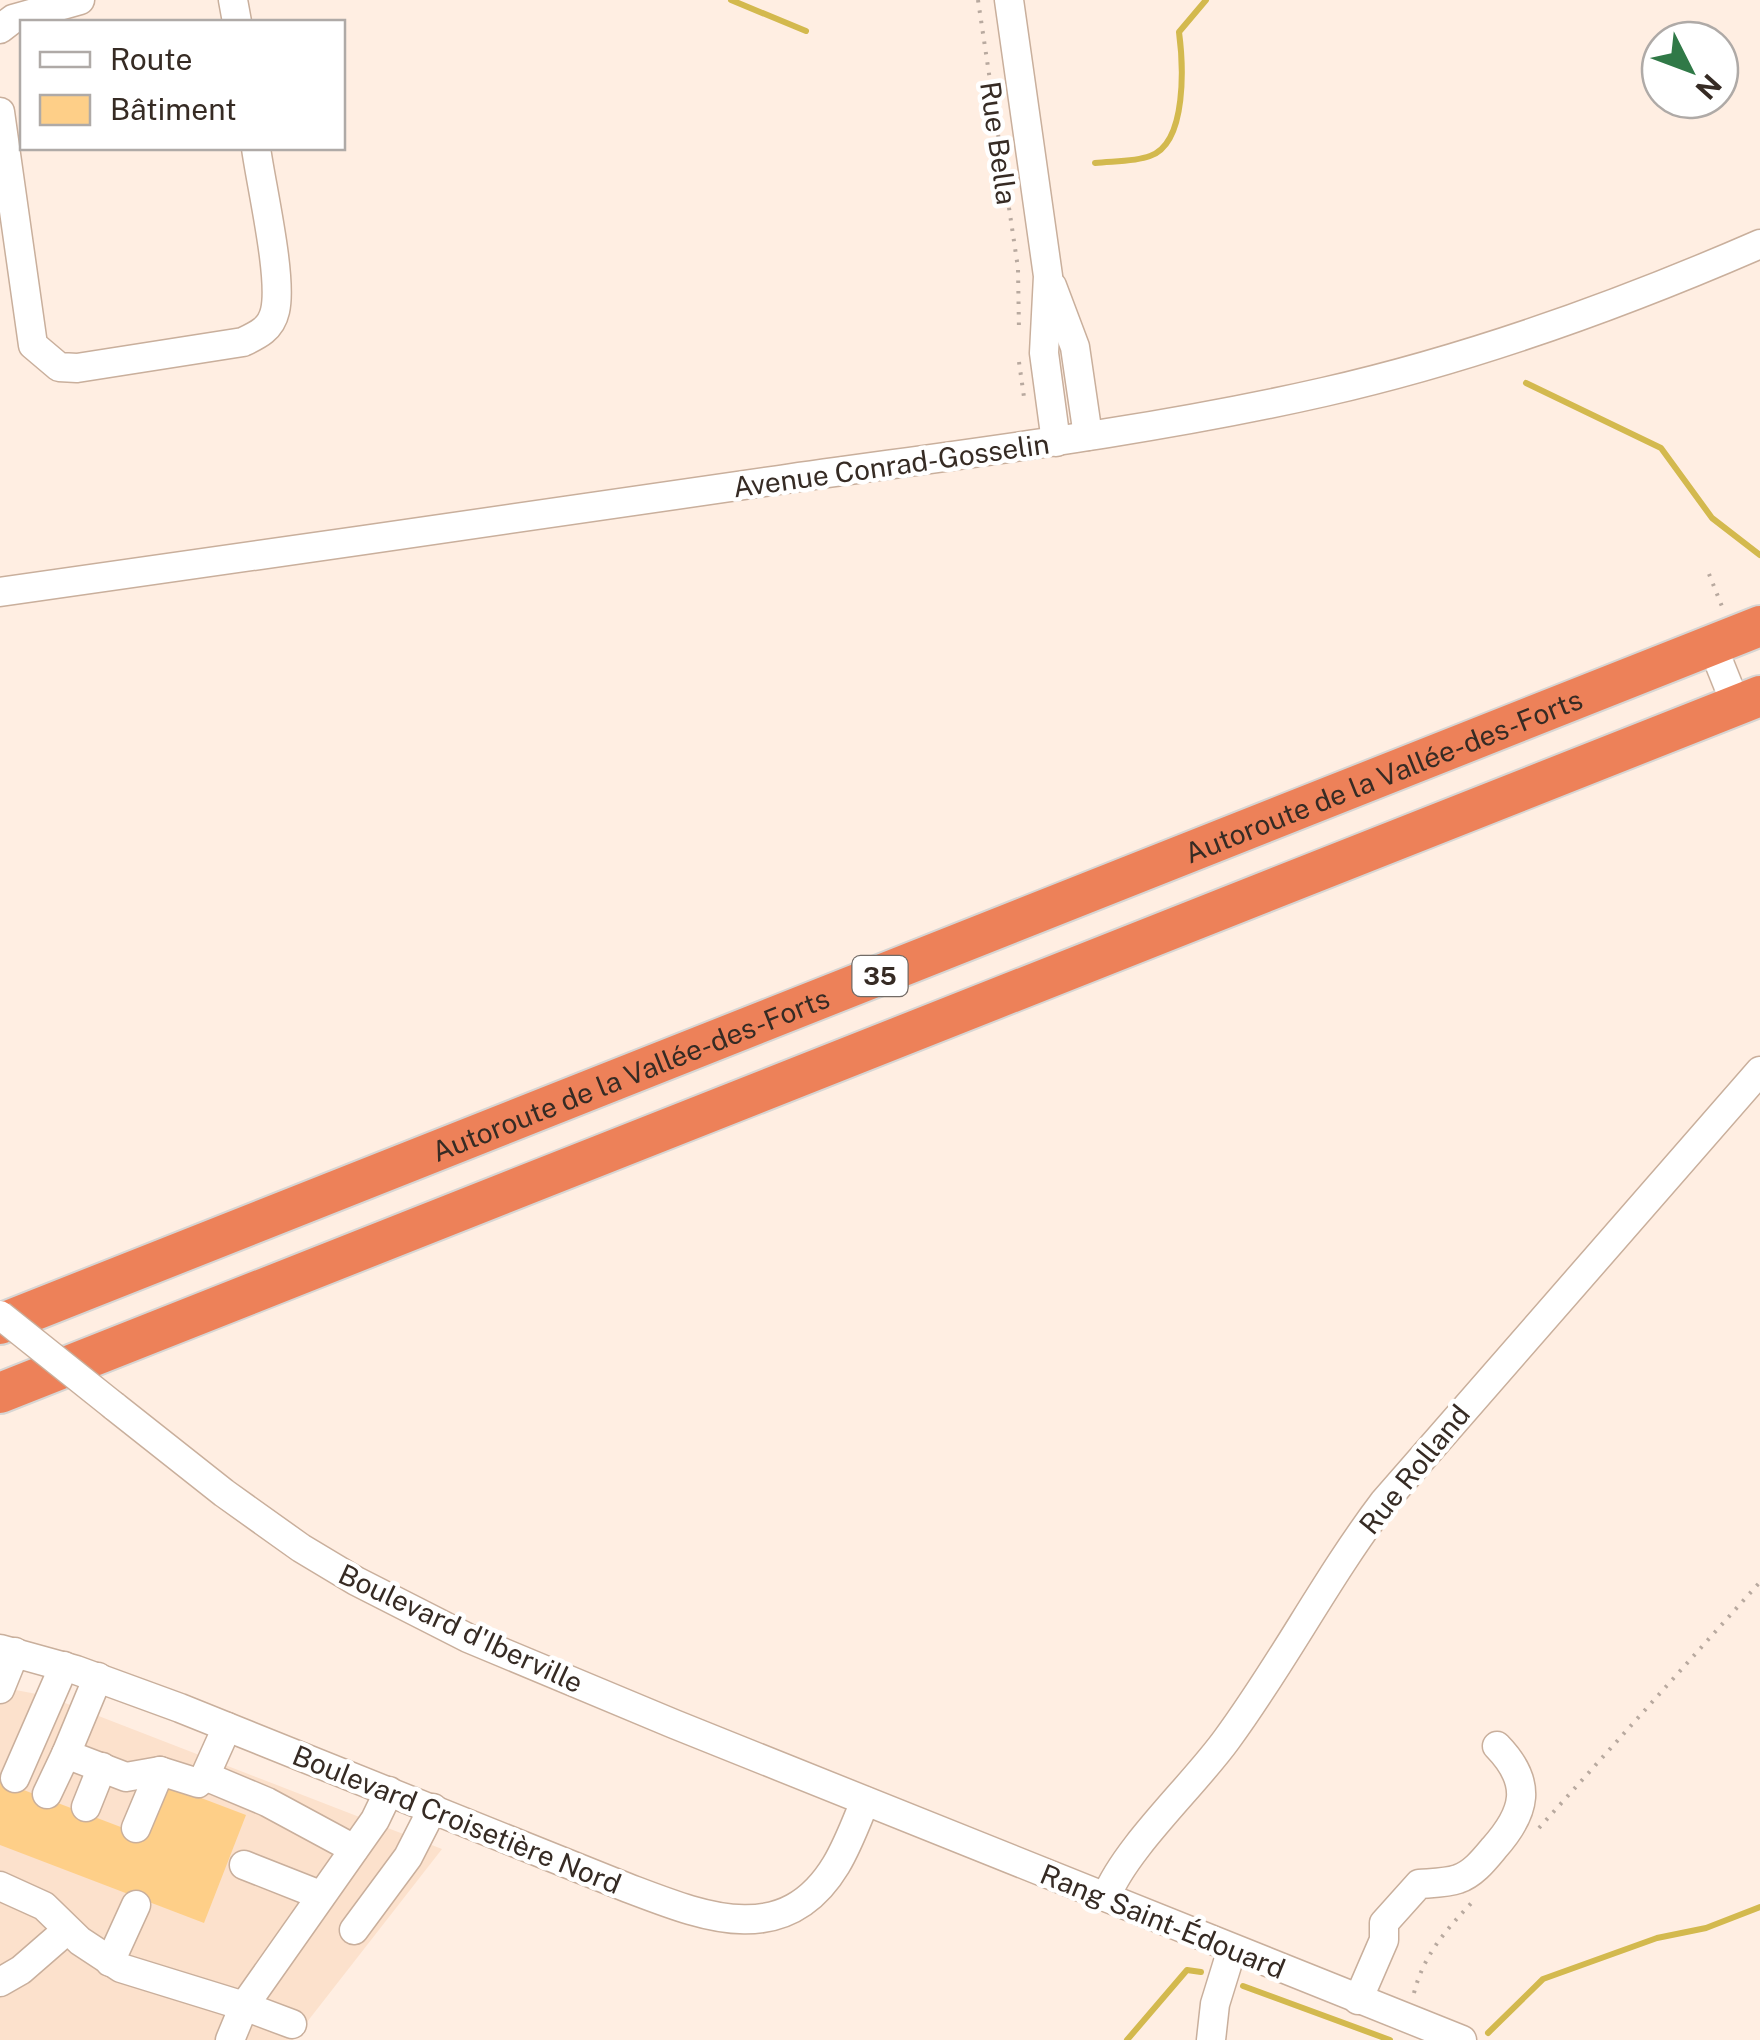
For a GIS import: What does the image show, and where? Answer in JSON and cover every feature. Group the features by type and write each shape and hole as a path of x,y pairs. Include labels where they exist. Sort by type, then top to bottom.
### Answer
{"highway":[{"name":"Autoroute de la Vallée-des-Forts","path":"0,1324 1735,636"},
{"name":"35","path":"0,1394 1748,701"}],"street":[{"path":"0,29 13,19 80,0"},
{"name":"Rue Bella","path":"1009,0 1048,276 1044,353 1056,442"},
{"path":"0,112 33,345 59,367 77,368 243,342 263,333 275,314 277,288 256,150"},
{"name":"Avenue Conrad-Gosselin","path":"0,592 1056,442 1248,408 1430,364 1612,304 1760,244"},
{"name":"Rue Bella","path":"1048,276 1075,347 1088,436"},
{"path":"1735,636 1748,701"},
{"name":"Rue Rolland","path":"1106,1897 1130,1858 1234,1729 1384,1502 1760,1071"},
{"name":"Boulevard d'Iberville","path":"0,1314 224,1493 289,1539 417,1612 490,1647 865,1801"},
{"path":"0,1689 7,1650"},
{"name":"Boulevard Croisetière Nord","path":"7,1650 64,1666 228,1726 690,1911 742,1921 774,1916 811,1895 835,1866 865,1801"},
{"path":"15,1778 64,1666"},
{"path":"47,1794 98,1678"},
{"path":"66,1754 126,1777 160,1770 193,1783 206,1776 228,1726"},
{"path":"1358,2000 1384,1940 1384,1923 1419,1884 1458,1879 1469,1873 1516,1821 1521,1794 1518,1773 1497,1746"},
{"path":"86,1807 102,1768"},
{"path":"136,1828 160,1770"},
{"path":"206,1776 267,1802 354,1849"},
{"path":"230,2040 244,2006 375,1820 389,1791"},
{"name":"Rang Saint-Édouard","path":"865,1801 1462,2040"},
{"path":"354,1930 408,1857 433,1808"},
{"path":"244,1865 320,1895"},
{"path":"0,1886 44,1906 66,1930 110,1962 292,2024"},
{"path":"110,1962 136,1905"},
{"path":"0,1982 22,1970 66,1930"},
{"path":"1211,2040 1215,2004 1232,1949"}],"path":[{"name":"Rue Bella","path":"978,0 1019,287"},
{"path":"1709,574 1735,636"},
{"path":"1528,1840 1760,1582"},
{"path":"1417,2023 1414,1995 1420,1968 1438,1940 1476,1897"}],"shaded area":[{"path":"0,1687 47,1696 442,1849 293,2040 0,2040"}],"building":[{"path":"0,1781 147,1837 167,1785 246,1815 204,1923 0,1845"}],"waterway":[{"path":"731,0 806,31"},
{"path":"1095,163 1150,156 1171,135 1180,100 1179,32 1206,0"},
{"path":"1526,383 1661,448 1712,518 1760,555"},
{"path":"1488,2033 1543,1979 1657,1938 1706,1928 1760,1907"},
{"path":"1127,2040 1187,1970 1201,1972"},
{"path":"1243,1986 1390,2040"}]}
